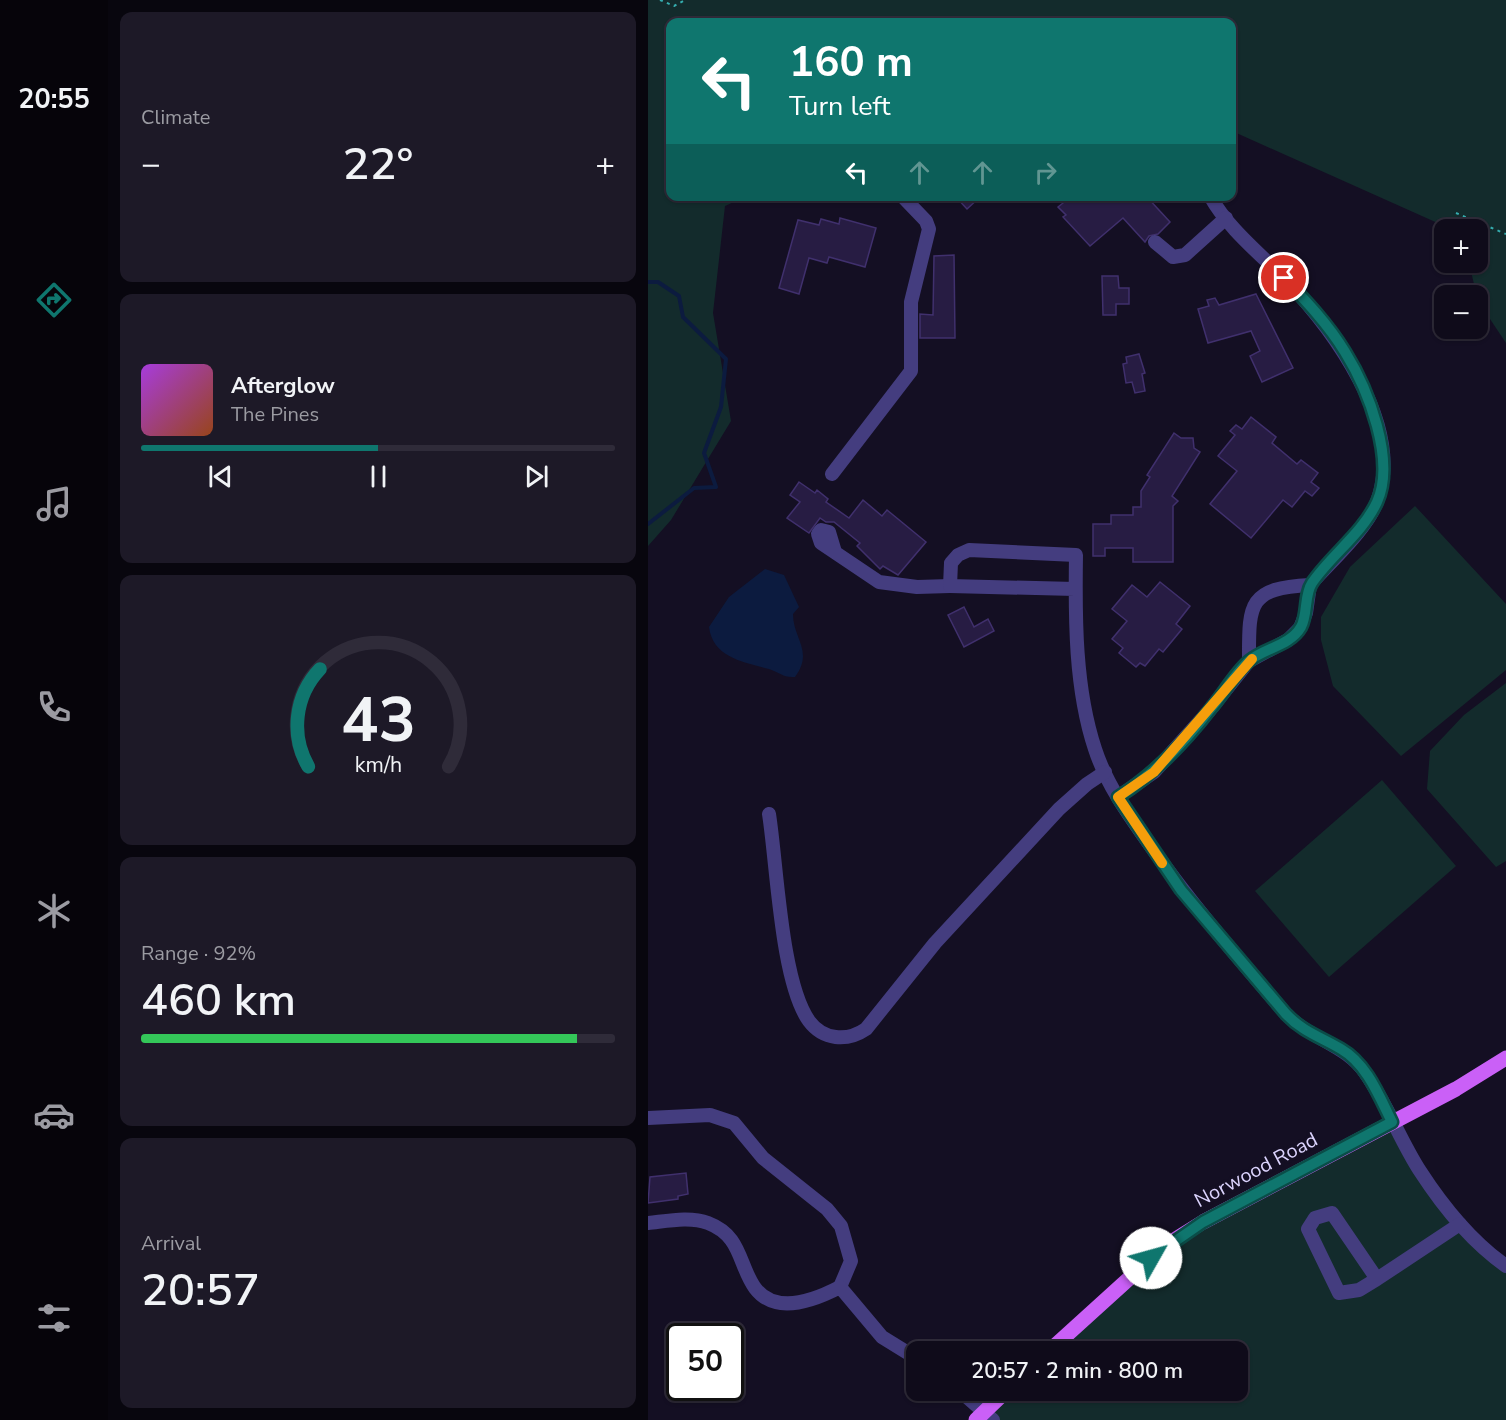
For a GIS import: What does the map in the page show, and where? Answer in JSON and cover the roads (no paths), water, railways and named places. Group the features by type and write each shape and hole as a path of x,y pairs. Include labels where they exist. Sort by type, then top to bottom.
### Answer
{"main road":[{"name":"Norwood Road","path":"1060,1341 1166,1245 1203,1222 1392,1122 1506,1058"},
{"path":"985,1417 998,1401"}],"street":[{"path":"832,474 911,372 911,302 929,229 926,222 907,201"},
{"path":"1118,797 1154,772 1209,711 1249,661 1288,640 1300,628 1306,613 1310,585 1364,524 1377,501 1384,461 1380,439 1358,379 1341,345 1313,309 1226,218 1214,201"},
{"path":"1155,242 1173,256 1185,255 1226,218"},
{"path":"950,586 951,562 958,555 969,550 1076,555 1075,590 1080,667 1086,712 1095,747 1118,797 1181,890 1286,1014 1299,1028 1341,1049 1366,1073 1420,1171 1460,1224 1506,1266"},
{"path":"836,552 863,574 879,582 917,587 1075,590"},
{"path":"1249,661 1249,618 1254,604 1263,594 1285,586 1310,585"},
{"path":"769,814 791,970 801,1006 810,1022 824,1034 841,1039 855,1036 866,1029 935,943 1059,809 1087,784 1105,772"},
{"path":"648,1118 711,1114 734,1123 763,1158 827,1209 841,1226 851,1261 840,1287 817,1299 789,1304 771,1299 756,1289 736,1244 708,1223 680,1220 648,1222"},
{"path":"1377,1279 1332,1213 1315,1218 1308,1229 1340,1293 1359,1290 1377,1279 1460,1224"},
{"path":"840,1287 882,1337 906,1352"},
{"path":"970,1401 985,1417"}],"water":[{"path":"765,569 784,575 799,607 793,614 803,660 795,677 784,676 731,657 717,646 709,627 729,597"}],"waterway":[{"path":"648,282 658,282 679,296 683,317 726,359 721,407 704,453 716,487 694,488 648,524"}]}
